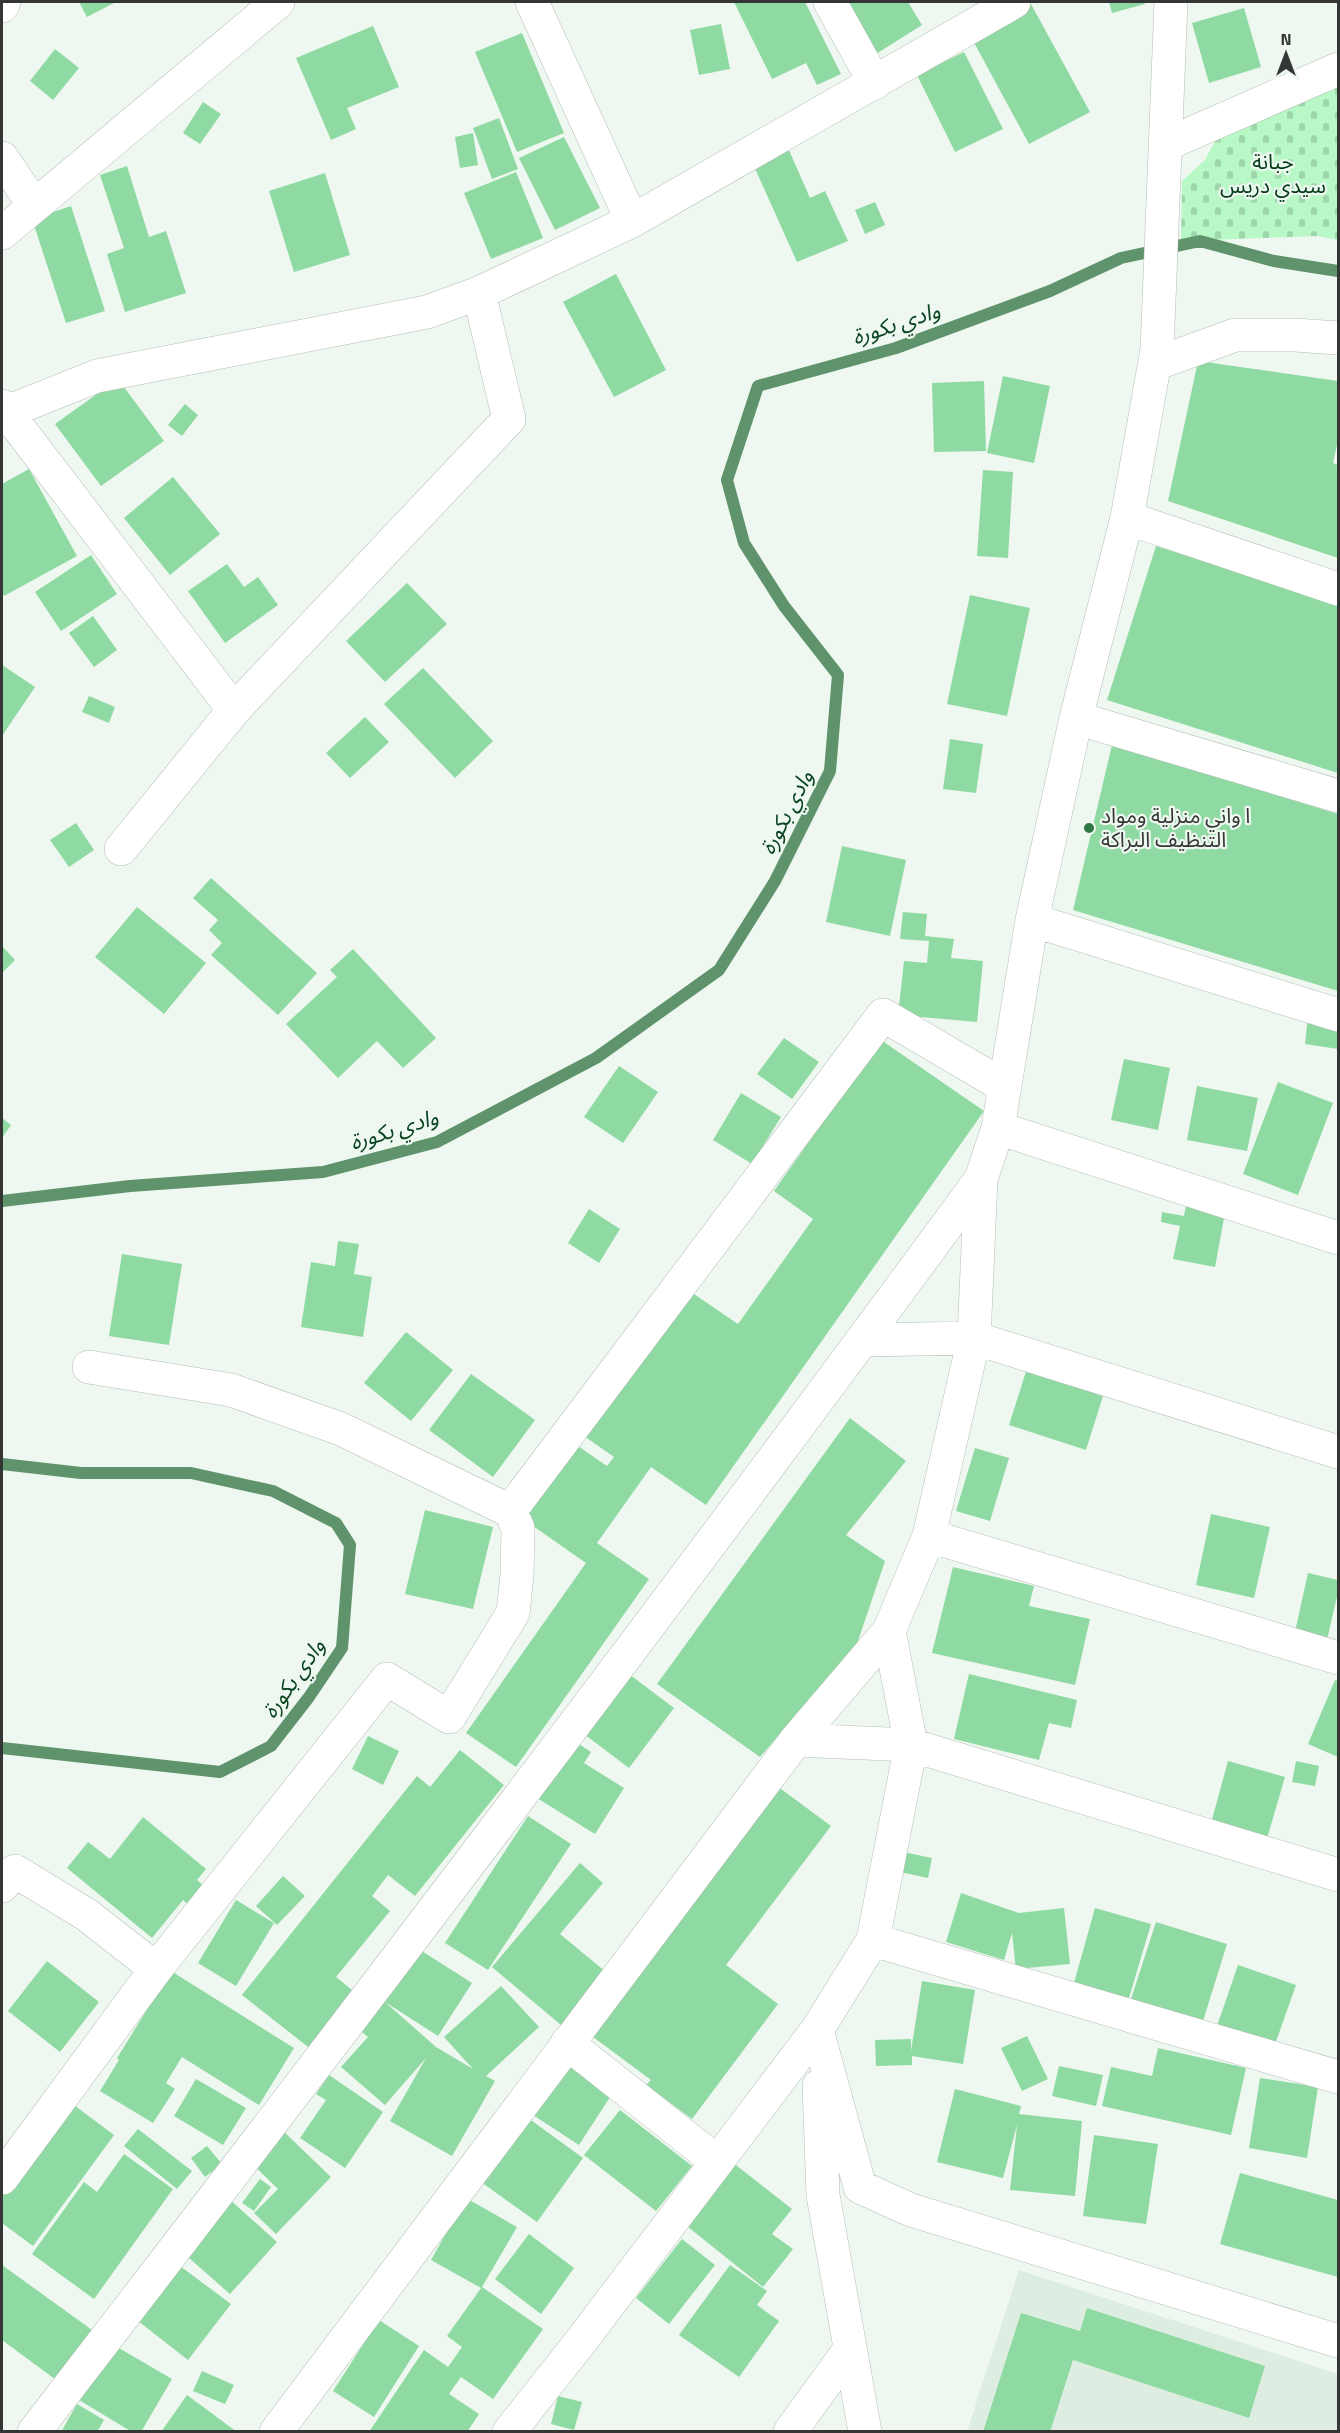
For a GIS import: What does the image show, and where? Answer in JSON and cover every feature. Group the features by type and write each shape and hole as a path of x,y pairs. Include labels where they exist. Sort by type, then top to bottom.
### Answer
{"street":[{"path":"2,6 4,2"},
{"path":"2,232 278,2"},
{"path":"532,2 632,222"},
{"path":"830,2 875,83"},
{"path":"234,710 3,410 97,376 427,312 479,292 632,222 1014,2"},
{"path":"276,2432 796,1740 889,1631 929,1536 974,1338 981,1179 998,1128 1032,920 1076,718 1127,518 1156,357 1172,2"},
{"path":"1167,144 1338,69"},
{"path":"2,158 34,205"},
{"path":"121,849 234,710 509,419 479,292"},
{"path":"1156,357 1235,335 1338,338"},
{"path":"1127,518 1338,589"},
{"path":"1076,718 1338,796"},
{"path":"1032,920 1338,1015"},
{"path":"510,1511 883,1015 1004,1086"},
{"path":"998,1128 1338,1238"},
{"path":"34,2432 410,1944 981,1179"},
{"path":"863,1340 974,1338 1338,1452"},
{"path":"2,2178 156,1969 387,1679 449,1717 513,1613 518,1528 510,1511 341,1429 231,1390 89,1367"},
{"path":"929,1536 1338,1658"},
{"path":"509,2432 578,2345 817,2030 873,1940 911,1745 889,1631"},
{"path":"796,1740 911,1745 1338,1875"},
{"path":"2,1886 15,1871 87,1915 156,1969"},
{"path":"873,1940 1338,2077"},
{"path":"817,2030 860,2187 911,2210 1338,2341"},
{"path":"817,2030 823,2194 865,2432"},
{"path":"567,2043 716,2161"},
{"path":"790,2432 850,2349"}],"shaded area":[{"path":"1019,2270 1338,2374 1338,2431 967,2432"}],"green space":[{"name":"جبانة سيدي دريس","path":"1338,81 1338,240 1317,236 1181,241 1182,181 1205,160 1225,123"}],"building":[{"path":"79,2 116,2 87,17"},
{"path":"734,2 805,2 841,74 817,85 806,63 772,79"},
{"path":"842,2 908,2 922,25 876,54"},
{"path":"1109,2 1144,2 1145,4 1112,13"},
{"path":"1031,4 1090,112 1029,144 971,37"},
{"path":"1244,8 1261,67 1209,83 1192,23"},
{"path":"721,24 730,69 699,75 690,30"},
{"path":"373,26 399,87 347,108 356,129 331,140 296,58"},
{"path":"522,33 564,133 517,152 475,52"},
{"path":"55,49 79,68 53,100 30,81"},
{"path":"964,52 1003,129 955,152 917,75"},
{"path":"203,102 221,114 200,144 183,133"},
{"path":"499,118 518,169 492,179 473,128"},
{"path":"473,133 478,165 460,168 455,137"},
{"path":"564,137 600,208 555,230 519,158"},
{"path":"788,148 810,198 825,191 848,241 797,262 753,164"},
{"path":"127,166 149,237 166,231 186,293 125,312 107,254 124,248 100,175"},
{"path":"516,172 543,238 491,259 464,193"},
{"path":"325,173 350,255 294,272 269,191"},
{"path":"875,202 885,225 865,234 855,210"},
{"path":"71,206 105,311 66,323 32,219"},
{"path":"616,274 666,370 614,397 563,302"},
{"path":"1198,361 1338,381 1338,440 1333,463 1338,465 1338,558 1168,501"},
{"path":"1003,376 1050,386 1034,463 987,453"},
{"path":"118,379 164,441 101,486 55,424"},
{"path":"984,381 986,451 934,452 932,383"},
{"path":"185,404 198,415 182,436 168,425"},
{"path":"29,469 77,556 4,596 2,592 2,484"},
{"path":"983,470 1013,472 1008,558 977,556"},
{"path":"173,477 220,534 170,575 124,518"},
{"path":"1156,546 1338,604 1338,773 1107,700"},
{"path":"91,555 117,594 61,631 35,592"},
{"path":"227,564 244,587 258,577 278,605 225,643 188,591"},
{"path":"407,583 447,624 385,682 346,641"},
{"path":"970,595 1030,608 1007,716 947,704"},
{"path":"93,616 117,650 94,667 69,633"},
{"path":"2,665 35,687 2,736"},
{"path":"423,668 493,741 455,778 384,704"},
{"path":"89,696 115,707 109,723 82,712"},
{"path":"365,717 389,742 350,778 326,753"},
{"path":"950,739 983,744 976,793 943,789"},
{"path":"1112,745 1338,814 1338,991 1073,910"},
{"path":"76,823 94,850 69,867 50,840"},
{"path":"842,846 906,860 890,936 826,922"},
{"path":"211,878 317,973 278,1015 211,955 222,943 209,930 218,920 193,898"},
{"path":"137,907 206,963 164,1014 95,957"},
{"path":"903,912 927,914 925,936 954,939 951,958 983,961 977,1022 898,1015 904,961 927,963 929,941 900,939"},
{"path":"2,946 15,960 2,973"},
{"path":"353,949 436,1038 403,1068 377,1041 338,1078 286,1024 337,977 330,970"},
{"path":"1308,1016 1338,1021 1338,1049 1305,1044"},
{"path":"784,1038 819,1062 792,1099 757,1074"},
{"path":"881,1040 984,1111 706,1505 651,1467 597,1543 649,1579 516,1767 466,1733 586,1563 523,1519 575,1444 607,1466 614,1457 584,1436 688,1290 738,1324 813,1219 774,1191"},
{"path":"1124,1059 1170,1068 1158,1130 1111,1120"},
{"path":"619,1066 658,1092 623,1143 584,1117"},
{"path":"1278,1082 1333,1103 1298,1195 1243,1174"},
{"path":"1197,1086 1258,1098 1247,1151 1187,1140"},
{"path":"741,1093 781,1117 752,1164 713,1140"},
{"path":"2,1118 11,1125 2,1138"},
{"path":"1188,1195 1227,1202 1215,1267 1173,1259 1180,1226 1161,1222 1162,1212 1184,1216"},
{"path":"589,1209 620,1229 599,1263 568,1243"},
{"path":"338,1241 359,1244 354,1274 372,1277 363,1337 301,1327 311,1262 335,1266"},
{"path":"122,1254 182,1264 169,1345 109,1336"},
{"path":"406,1332 453,1370 411,1421 364,1383"},
{"path":"1031,1356 1108,1380 1086,1450 1009,1425"},
{"path":"471,1374 535,1420 493,1477 429,1430"},
{"path":"850,1418 906,1461 846,1535 885,1561 857,1644 760,1757 657,1684"},
{"path":"975,1448 1009,1458 990,1521 956,1511"},
{"path":"425,1510 493,1527 473,1609 405,1594"},
{"path":"1211,1514 1270,1527 1254,1598 1196,1585"},
{"path":"953,1567 1034,1586 1029,1606 1090,1619 1075,1685 932,1653"},
{"path":"1308,1573 1338,1580 1338,1592 1327,1640 1295,1632"},
{"path":"625,1671 674,1708 629,1768 580,1731"},
{"path":"969,1674 1077,1700 1071,1728 1049,1723 1039,1760 954,1739"},
{"path":"1335,1680 1338,1681 1338,1757 1308,1744"},
{"path":"368,1736 399,1751 383,1785 352,1769"},
{"path":"573,1740 591,1752 584,1763 624,1788 595,1834 537,1798"},
{"path":"460,1750 504,1785 415,1896 388,1875 372,1896 390,1911 336,1977 362,1998 317,2054 242,1995 417,1776 430,1787"},
{"path":"1228,1761 1285,1777 1266,1842 1210,1827"},
{"path":"1296,1761 1319,1766 1315,1786 1292,1782"},
{"path":"773,1783 831,1826 726,1965 778,2004 692,2119 646,2085 651,2080 585,2031"},
{"path":"528,1816 571,1844 488,1970 445,1943"},
{"path":"143,1817 206,1869 197,1880 212,1892 196,1912 183,1900 152,1938 67,1868 88,1842 110,1859"},
{"path":"903,1852 932,1858 928,1878 900,1872"},
{"path":"580,1863 603,1883 560,1934 606,1972 561,2025 492,1967"},
{"path":"283,1876 305,1896 277,1925 256,1906"},
{"path":"961,1893 1019,1913 1064,1908 1070,1964 1016,1969 1012,1933 1004,1960 946,1942"},
{"path":"236,1900 274,1923 236,1986 198,1963"},
{"path":"1095,1908 1151,1924 1129,1998 1074,1983"},
{"path":"1156,1922 1227,1944 1203,2021 1131,1999"},
{"path":"417,1948 472,1983 438,2036 385,2002 436,2047 473,2069 444,2037 501,1986 539,2027 486,2076 495,2081 452,2156 390,2121 426,2058 385,2105 341,2067 368,2037 356,2027"},
{"path":"47,1961 99,2002 60,2052 8,2011"},
{"path":"1238,1965 1296,1985 1273,2050 1216,2029"},
{"path":"171,1971 294,2048 259,2105 182,2057 166,2083 175,2089 153,2123 100,2091 119,2060 117,2058"},
{"path":"922,1981 975,1990 963,2064 912,2056 912,2065 876,2066 875,2040 911,2039 911,2051"},
{"path":"1027,2036 1048,2079 1022,2091 1001,2048"},
{"path":"1158,2048 1246,2068 1231,2135 1102,2106 1111,2067 1152,2076"},
{"path":"566,2064 612,2094 579,2145 533,2115"},
{"path":"1059,2066 1103,2075 1096,2106 1052,2096"},
{"path":"329,2075 383,2112 345,2168 300,2138 326,2100 316,2094"},
{"path":"1260,2078 1318,2087 1307,2158 1249,2148"},
{"path":"196,2079 246,2108 223,2145 174,2116"},
{"path":"955,2089 1021,2106 1019,2114 1082,2121 1075,2196 1010,2190 1017,2125 1003,2178 937,2162"},
{"path":"70,2102 114,2135 33,2246 2,2223 2,2196"},
{"path":"620,2110 692,2166 656,2211 584,2155"},
{"path":"528,2118 583,2158 537,2222 481,2182"},
{"path":"138,2129 192,2171 177,2189 124,2146"},
{"path":"281,2129 331,2177 276,2234 254,2213 278,2189 250,2162"},
{"path":"1094,2135 1158,2144 1146,2224 1083,2216"},
{"path":"207,2146 222,2164 205,2177 191,2158"},
{"path":"124,2154 173,2189 94,2299 32,2254 84,2182 97,2192"},
{"path":"732,2162 792,2209 772,2234 793,2249 763,2287 683,2223"},
{"path":"1240,2173 1338,2200 1338,2277 1220,2244"},
{"path":"260,2179 271,2187 254,2211 242,2203"},
{"path":"228,2198 277,2242 230,2294 180,2250"},
{"path":"466,2198 517,2227 482,2287 543,2329 493,2399 461,2377 449,2394 479,2414 467,2432 369,2432 424,2350 448,2367 462,2347 447,2336 481,2288 431,2260"},
{"path":"529,2234 574,2268 541,2314 495,2279"},
{"path":"682,2239 715,2265 669,2324 636,2298"},
{"path":"2,2265 99,2335 63,2385 2,2340"},
{"path":"730,2265 767,2291 757,2305 779,2321 739,2377 679,2335"},
{"path":"180,2266 231,2304 188,2360 138,2321"},
{"path":"1087,2308 1265,2366 1249,2418 1073,2360 1050,2432 983,2432 1021,2313 1080,2331"},
{"path":"379,2320 419,2346 374,2417 333,2391"},
{"path":"112,2344 172,2379 141,2432 132,2432 79,2400"},
{"path":"202,2371 234,2385 225,2404 193,2391"},
{"path":"187,2395 237,2432 161,2432"},
{"path":"558,2396 582,2402 574,2430 551,2424"},
{"path":"77,2404 104,2420 97,2432 61,2432"}],"waterway":[{"name":"وادي بكورة","path":"2,1201 130,1186 323,1172 437,1142 596,1058 719,970 775,881 830,771 838,675 784,606 744,543 727,480 758,386 896,348 1050,291 1121,258 1200,241 1274,261 1338,271"},
{"name":"وادي بكورة","path":"2,1464 81,1473 191,1473 273,1491 336,1523 350,1545 342,1648 309,1697 271,1746 220,1772 2,1748"}],"place":[{"name":"ا واني منزلية ومواد التنظيف البراكة","path":"1089,828"}]}
